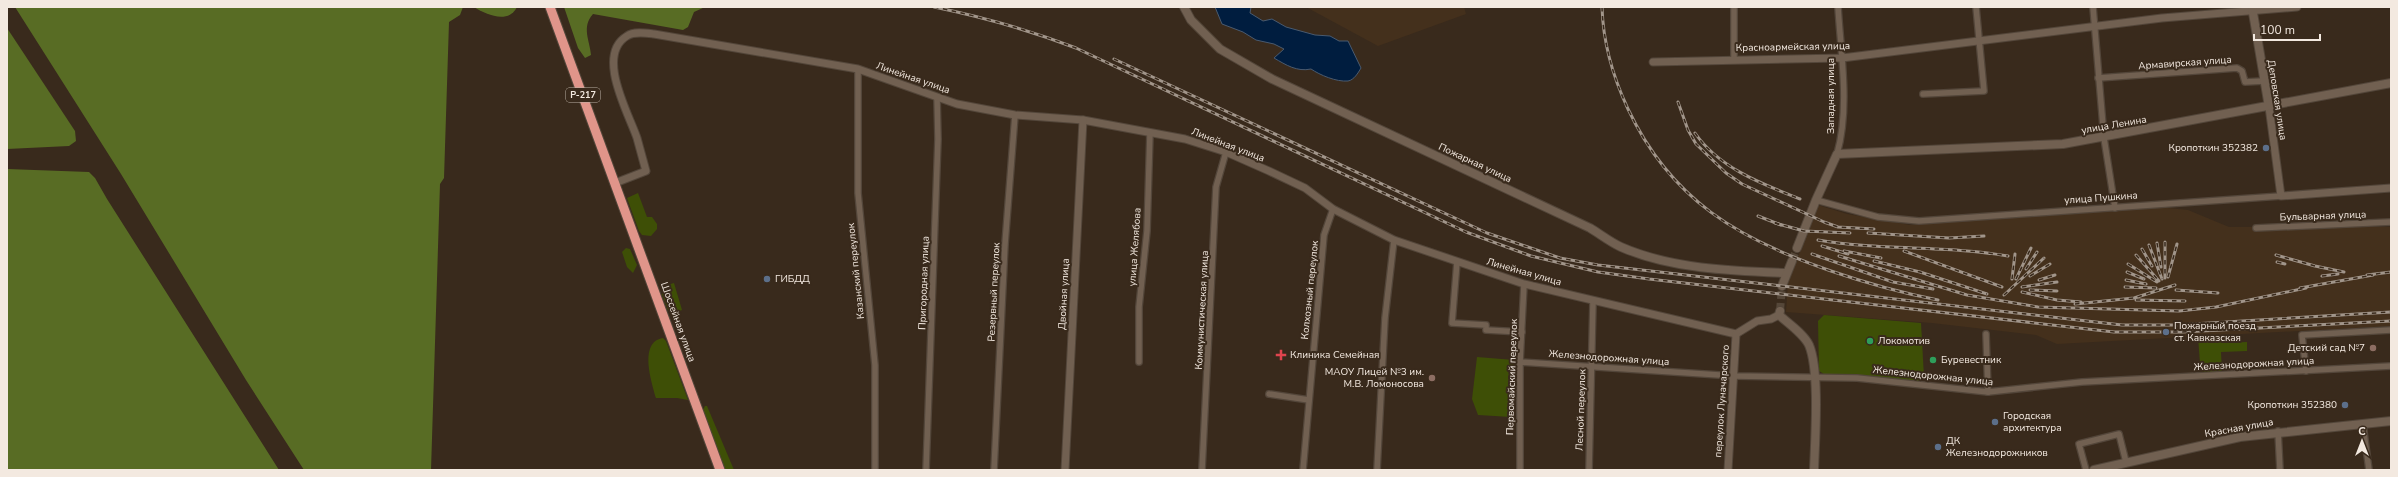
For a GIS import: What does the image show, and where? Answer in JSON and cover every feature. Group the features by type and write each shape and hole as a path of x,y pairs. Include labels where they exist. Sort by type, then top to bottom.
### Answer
{"highway":[{"name":"Шоссейная улица","path":"544,7 602,162 615,183"},
{"name":"Шоссейная улица","path":"550,7 720,470"}],"main road":[{"name":"Пожарная улица","path":"1184,7 1191,20 1220,49 1272,80 1590,228 1621,247 1673,263 1718,269 1786,273"},
{"name":"Деповская улица","path":"2252,9 2269,107"},
{"name":"улица Ленина","path":"1837,154 2063,144 2104,138 2391,83"},
{"name":"Западная улица","path":"1797,248 1816,200 1837,154"},
{"path":"1782,286 1792,261"},
{"path":"1779,313 1808,344 1814,377 1814,470"},
{"name":"Красная улица","path":"2094,470 2202,444 2278,431 2363,425 2391,421"}],"street":[{"path":"1734,7 1734,58"},
{"name":"Западная улица","path":"1837,154 1843,132 1842,58 1838,7"},
{"path":"1923,94 1984,91 1976,7"},
{"path":"2092,7 2104,138 2115,208"},
{"name":"Красноармейская улица","path":"1654,62 1734,58 1842,58 2094,28 2162,18 2252,9 2297,7"},
{"name":"Линейная улица","path":"615,183 646,171 636,137 626,115 613,72 618,44 627,35 639,33 815,60 858,69 957,104 1015,115 1083,120 1185,139 1226,152 1305,188 1333,209 1394,240 1524,284 1592,302 1736,334"},
{"name":"Армавирская улица","path":"2098,78 2237,68 2242,71 2245,82 2264,81"},
{"name":"Казанский переулок","path":"858,69 858,193 875,365 875,470"},
{"name":"Пригородная улица","path":"926,470 938,139 937,97"},
{"name":"Деповская улица","path":"2269,107 2281,196"},
{"name":"Резервный переулок","path":"994,470 1005,244 1015,115"},
{"name":"Двойная улица","path":"1065,470 1083,120"},
{"name":"улица Желябова","path":"1139,362 1139,307 1147,231 1150,133"},
{"name":"Коммунистическая улица","path":"1202,470 1216,187 1226,152"},
{"name":"улица Пушкина","path":"1816,200 1878,217 1902,221 1953,220 2391,188"},
{"name":"Колхозный переулок","path":"1303,470 1324,235 1333,209"},
{"name":"Бульварная улица","path":"2256,228 2391,222"},
{"path":"1377,470 1385,318 1394,240"},
{"path":"1457,262 1452,323 1486,325 1486,330 1522,332"},
{"name":"Первомайский переулок","path":"1520,470 1520,362 1524,284"},
{"name":"Лесной переулок","path":"1589,470 1592,302"},
{"path":"1736,334 1757,321 1771,319 1779,313"},
{"path":"2306,371 2302,335 2391,330"},
{"name":"переулок Луначарского","path":"1728,470 1735,376 1736,334"},
{"path":"1986,334 1988,392"},
{"name":"Железнодорожная улица","path":"1520,362 1592,365 1735,376 1857,378 1988,392 2015,391 2082,382 2391,366"},
{"path":"1269,394 1309,400"},
{"path":"2363,425 2369,470"},
{"path":"2278,431 2280,470"},
{"path":"2086,470 2079,444 2119,434 2126,462"}],"shaded area":[{"path":"1306,7 1464,7 1466,14 1378,46"},
{"path":"1818,205 1847,214 1910,225 2158,207 2188,210 2229,227 2391,227 2391,326 2057,344 2036,335 1932,323 1786,312 1788,283"}],"green space":[{"path":"15,7 463,7 460,15 449,22 444,178 440,184 431,470 304,470 246,380 121,174"},
{"path":"474,7 517,7 509,15 503,17 485,13"},
{"path":"564,7 705,7 694,12 688,27 683,30 593,14 587,24 587,34 591,55 585,58 578,48"},
{"path":"7,28 75,131 76,141 69,146 7,149"},
{"path":"7,169 89,172 95,178 279,470 7,470"},
{"path":"638,193 647,217 652,217 657,224 657,229 651,236 642,235 639,231 627,198"},
{"path":"626,248 630,249 637,265 633,273 627,267 622,252"},
{"path":"674,283 682,310 674,313 668,310 662,294 667,285"},
{"name":"Локомотив","path":"1824,315 1921,323 1924,377 1920,381 1824,374 1819,371 1818,321"},
{"path":"2220,336 2221,343 2247,342 2247,351 2221,352 2222,372 2202,373 2198,337"},
{"path":"663,338 666,341 688,400 677,398 656,398 650,373 649,355 651,347 655,341"},
{"path":"1477,357 1514,360 1511,417 1478,415 1472,399"},
{"path":"705,406 707,406 734,470 725,470 703,410"}],"water":[{"path":"1215,7 1251,7 1250,13 1263,21 1272,19 1286,27 1315,35 1330,36 1339,41 1348,41 1361,68 1356,76 1348,81 1328,78 1311,69 1296,69 1274,58 1284,49 1274,44 1256,40 1243,32 1222,24"}],"tunnel":[{"path":"1792,261 1797,248"},
{"path":"1780,311 1782,286"}],"railway":[{"path":"934,7 1006,24 1076,48 1466,232 1531,256 1598,272 2114,332 2182,332 2391,321"},
{"path":"1602,7 1604,33 1613,72 1628,109 1645,141 1665,168 1687,192 1711,212 1737,230 1797,259 1871,284 1938,300"},
{"path":"1114,59 1487,233 1560,258 1598,265 2122,325 2176,325 2391,312"},
{"path":"1678,102 1688,130 1696,144 1726,173 1742,184 1838,227 1874,229"},
{"path":"1695,133 1716,156 1742,174 1800,199"},
{"path":"1758,216 1781,225"},
{"path":"1775,223 1804,231 1850,233"},
{"path":"1868,233 1949,238 1984,236"},
{"path":"1818,240 1865,246 1961,250 2008,256"},
{"path":"2165,242 2165,278"},
{"path":"2157,243 2161,267"},
{"path":"2168,277 2177,244"},
{"path":"2149,245 2162,279"},
{"path":"1822,246 1848,254"},
{"path":"2016,279 2031,248"},
{"path":"2142,249 2152,266"},
{"path":"1844,251 1881,258"},
{"path":"1904,251 2002,287"},
{"path":"2026,269 2037,252"},
{"path":"1812,254 1893,282 1933,289"},
{"path":"2012,279 2015,254"},
{"path":"2136,255 2159,281"},
{"path":"2276,255 2315,266 2344,272"},
{"path":"1839,256 1967,295 2038,307 2179,311 2216,307 2306,288"},
{"path":"2004,295 2044,258"},
{"path":"1874,261 1920,272 1987,294"},
{"path":"2277,262 2285,264"},
{"path":"2030,276 2050,264"},
{"path":"2128,264 2157,282"},
{"path":"2127,272 2144,279"},
{"path":"2367,275 2391,272"},
{"path":"2322,276 2338,274"},
{"path":"2039,280 2055,275"},
{"path":"2300,288 2373,275"},
{"path":"2126,280 2146,284"},
{"path":"2022,287 2057,282"},
{"path":"2075,304 2134,298 2175,285"},
{"path":"2125,287 2156,288"},
{"path":"2030,290 2057,291"},
{"path":"2176,290 2218,293"},
{"path":"2022,292 2057,300 2081,302"},
{"path":"2136,300 2185,301"}],"place":[{"name":"Кропоткин 352382","path":"2266,148"},
{"name":"ГИБДД","path":"767,279"},
{"name":"Пожарный поезд ст. Кавказская","path":"2166,332"},
{"name":"Локомотив","path":"1870,341"},
{"name":"Детский сад №7","path":"2373,348"},
{"name":"Клиника Семейная","path":"1281,355"},
{"name":"Буревестник","path":"1933,360"},
{"name":"МАОУ Лицей №3 им. М.В. Ломоносова","path":"1432,378"},
{"name":"Кропоткин 352380","path":"2345,405"},
{"name":"Городская архитектура","path":"1995,422"},
{"name":"ДК Железнодорожников","path":"1938,447"}]}
